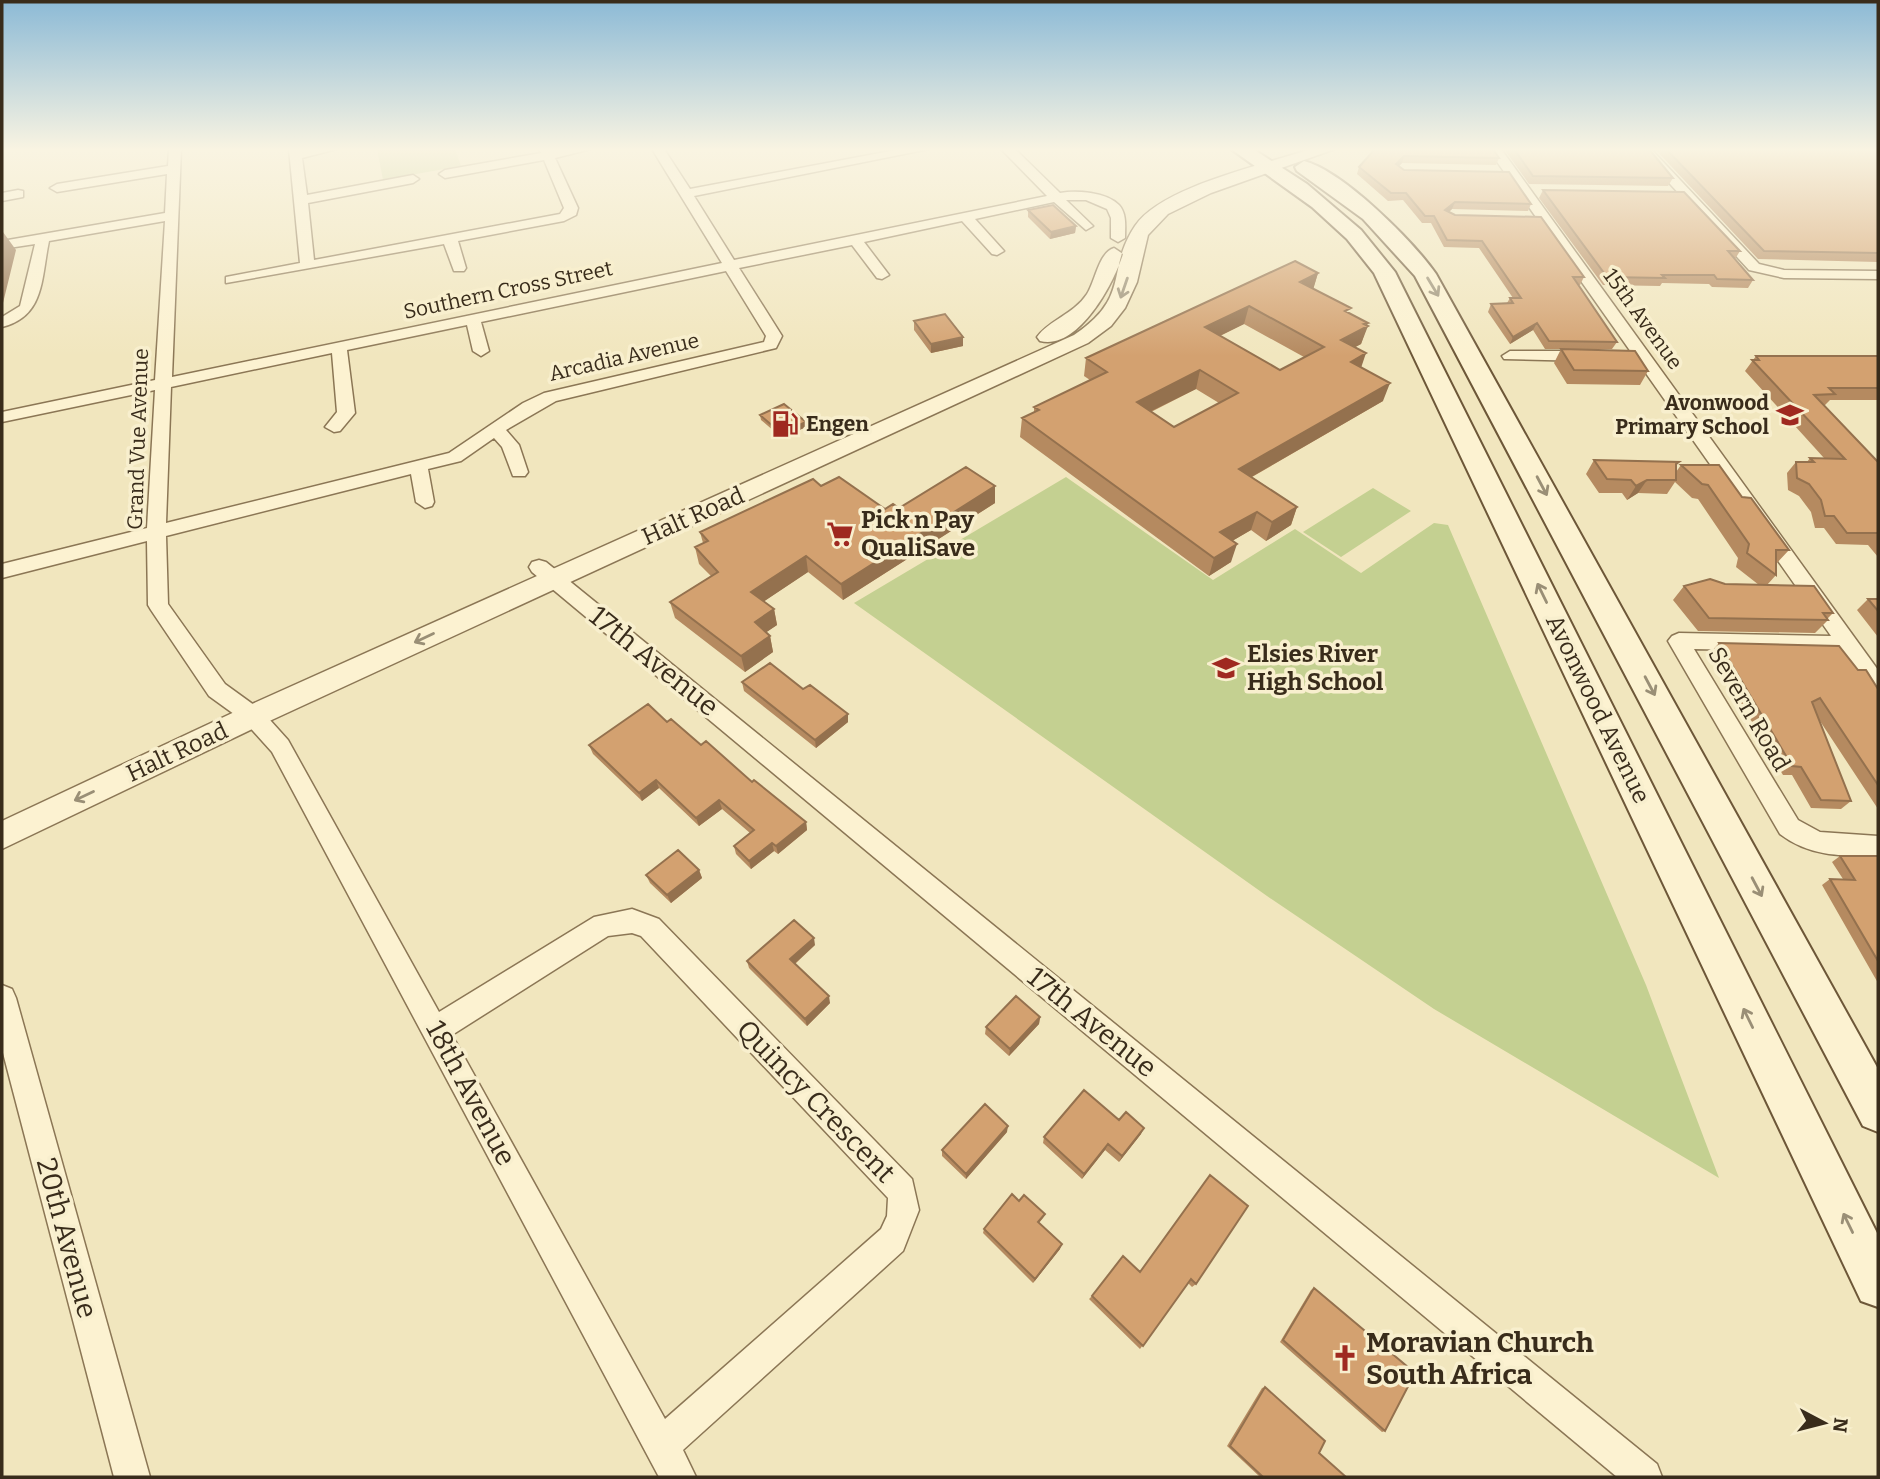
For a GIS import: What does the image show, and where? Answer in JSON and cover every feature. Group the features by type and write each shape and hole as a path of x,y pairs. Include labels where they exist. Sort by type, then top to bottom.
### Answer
{"main road":[{"name":"Avonwood Avenue","path":"1336,218 1362,242 1393,288 1878,1284"},
{"path":"1374,218 1399,242 1425,274 1878,1111"}],"street":[{"path":"2,245 159,218"},
{"name":"Grand Vue Avenue","path":"171,218 156,532 158,605 217,690 244,709"},
{"path":"302,218 308,266"},
{"path":"231,280 558,218"},
{"name":"Arcadia Avenue","path":"2,571 460,455 529,407 550,397 770,345 774,336 701,218"},
{"name":"Southern Cross Street","path":"2,417 955,218"},
{"path":"967,218 997,251"},
{"path":"1077,218 1086,226"},
{"name":"Southern Cross Street","path":"1117,218 1118,238"},
{"name":"Halt Road","path":"547,573 1062,329 1090,306 1102,290 1122,224 1127,218"},
{"name":"Halt Road","path":"2,813 1081,340 1096,329 1116,306 1126,284 1138,237 1152,218"},
{"name":"15th Avenue","path":"1537,218 1643,357 1878,686"},
{"path":"1708,218 1748,262 1762,271 1878,275"},
{"path":"2,322 21,315 27,308 43,238"},
{"path":"450,239 460,268"},
{"path":"855,239 882,275"},
{"path":"473,319 481,351"},
{"path":"334,427 346,413 339,347"},
{"path":"1510,356 1643,357"},
{"path":"496,430 510,445 519,472"},
{"path":"419,467 425,502"},
{"name":"17th Avenue","path":"547,573 1644,1477"},
{"name":"Severn Road","path":"1847,644 1679,641 1780,814 1800,837 1826,845 1878,846"},
{"name":"Halt Road","path":"2,835 244,709"},
{"name":"18th Avenue","path":"244,709 279,746 436,1029 678,1477"},
{"name":"Quincy Crescent","path":"436,1029 603,925 632,921 650,927 901,1190 905,1202 904,1215 892,1240 661,1446"},
{"name":"20th Avenue","path":"2,998 132,1477"}],"green space":[{"name":"Elsies River High School","path":"1066,477 1213,580 1295,529 1361,573 1434,523 1448,525 1646,985 1719,1178 1434,1009 1267,896 854,603"},
{"path":"1373,488 1411,511 1341,557 1303,532"}],"building":[{"path":"1036,218 1067,218 1076,226 1051,232"},
{"path":"1435,218 1542,218 1584,277 1573,277 1617,342 1549,341 1537,323 1513,337 1491,304 1513,303 1510,298 1521,298 1482,241 1447,240"},
{"path":"1564,218 1709,218 1740,251 1728,251 1753,280 1717,279 1714,275 1607,277"},
{"path":"1732,218 1878,218 1878,253 1764,251"},
{"path":"1295,261 1318,273 1300,282 1351,308 1345,311 1368,323 1364,324 1368,326 1341,340 1366,353 1351,362 1390,383 1239,469 1297,507 1272,522 1257,512 1220,532 1237,544 1214,558 1022,418 1039,410 1034,407 1107,372 1086,358","holes":["1249,306 1324,347 1280,370 1205,327","1200,370 1238,393 1174,427 1137,402"]},
{"path":"945,314 963,337 931,344 914,321"},
{"path":"1561,349 1635,351 1648,371 1574,370"},
{"path":"1756,356 1878,356 1878,388 1829,388 1835,394 1814,395 1878,462 1878,533 1847,533 1834,516 1825,516 1821,500 1809,484 1797,478 1796,462 1814,462 1810,458 1845,459 1752,360 1759,360"},
{"path":"784,404 806,422 781,433 760,415"},
{"path":"1594,460 1679,462 1676,464 1676,480 1647,480 1636,486 1631,480 1607,479"},
{"path":"1681,465 1719,465 1742,497 1751,498 1789,550 1776,550 1776,575 1747,553 1749,544 1708,485 1702,484"},
{"path":"966,467 995,486 841,584 806,556 751,592 774,609 755,622 770,636 741,656 670,602 718,572 695,547 708,541 700,532 813,479 821,486 839,477 885,509 893,504 899,508"},
{"path":"1710,579 1725,584 1814,586 1833,613 1823,613 1828,620 1709,618 1684,586"},
{"path":"1868,599 1878,599 1878,611"},
{"path":"1719,643 1839,646 1858,670 1866,670 1878,689 1878,785 1820,698 1812,702 1851,801 1821,800 1801,767 1792,766"},
{"path":"770,663 803,689 810,685 848,714 815,740 742,682"},
{"path":"648,704 667,722 671,719 701,745 706,741 752,782 754,780 806,822 776,846 772,843 749,861 734,846 754,830 719,800 696,818 656,780 639,793 589,745"},
{"path":"678,850 699,870 667,895 646,875"},
{"path":"1840,856 1878,856 1878,961 1830,879 1855,880"},
{"path":"794,920 814,938 790,959 829,996 805,1019 747,961"},
{"path":"1016,996 1040,1017 1010,1049 986,1027"},
{"path":"1084,1090 1119,1120 1126,1112 1144,1128 1122,1156 1108,1144 1084,1174 1044,1137"},
{"path":"985,1104 1008,1126 966,1174 942,1150"},
{"path":"1210,1175 1248,1206 1196,1284 1191,1279 1143,1346 1092,1296 1123,1256 1140,1272"},
{"path":"1012,1194 1019,1201 1024,1195 1045,1214 1038,1222 1062,1244 1035,1279 984,1229"},
{"name":"Moravian Church South Africa","path":"1314,1288 1415,1373 1385,1431 1283,1340"},
{"path":"1265,1387 1325,1441 1319,1453 1346,1477 1263,1477 1230,1446"}],"place":[{"name":"Avonwood Primary School","path":"1790,415"},
{"name":"Engen","path":"785,424"},
{"name":"Pick n Pay QualiSave","path":"840,534"},
{"name":"Elsies River High School","path":"1226,668"},
{"name":"Moravian Church South Africa","path":"1345,1358"}]}
